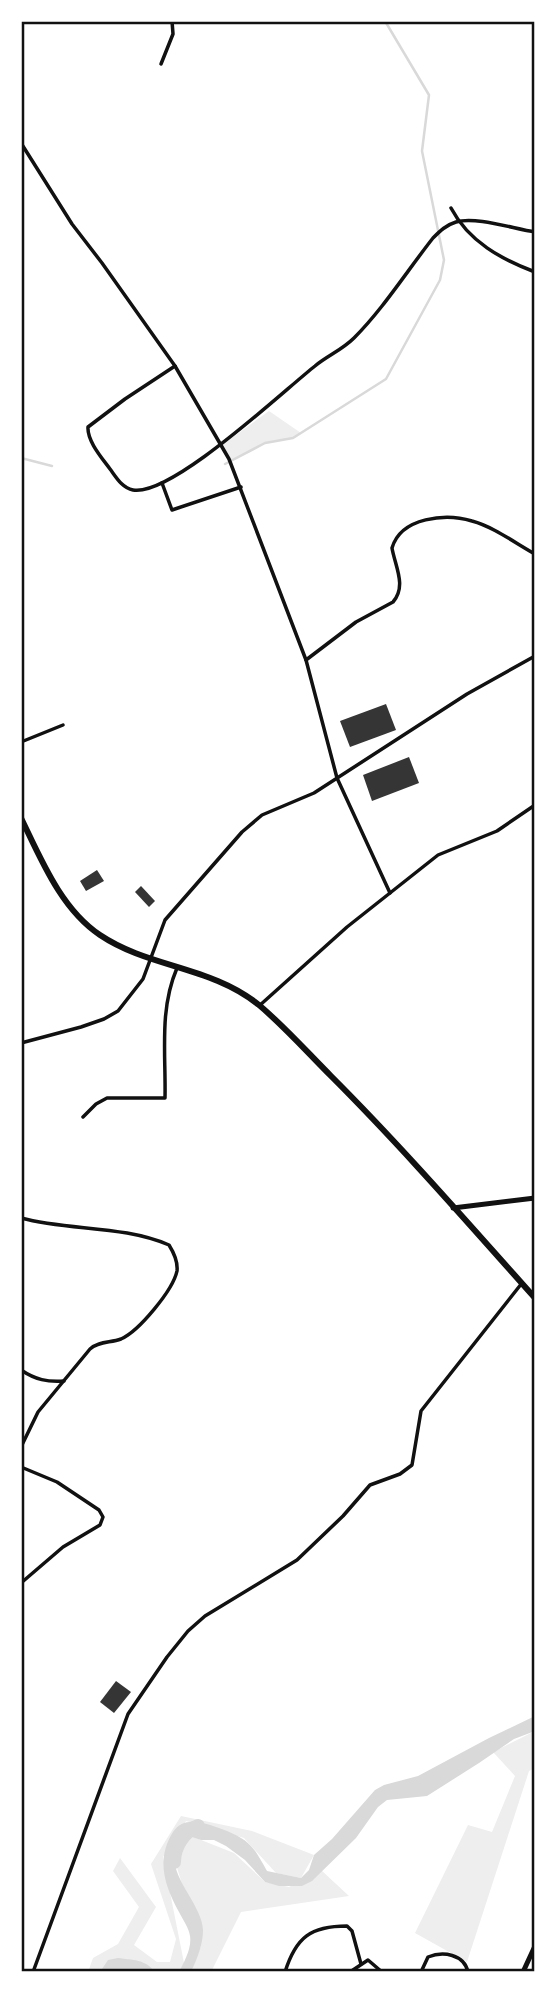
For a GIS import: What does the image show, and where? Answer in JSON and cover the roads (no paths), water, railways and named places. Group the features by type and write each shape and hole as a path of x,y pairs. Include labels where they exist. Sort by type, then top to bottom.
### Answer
{"highway":[{"path":"21,818 55,882 78,916 114,943 222,981 259,1006 380,1126 535,1298"}],"street":[{"path":"161,64 173,34 172,21"},
{"path":"21,142 72,224 174,366 231,461 306,660 337,778 390,892"},
{"path":"451,208 458,221 488,250 535,272"},
{"path":"174,366 93,421 87,431 104,461 128,489 141,490 162,483 221,444 323,359 353,339 443,228 458,221 480,222 535,232"},
{"path":"162,483 173,510 241,487"},
{"path":"306,660 356,622 396,599 400,588 393,543 400,534 416,523 426,519 473,521 535,554"},
{"path":"21,1043 104,1020 118,1011 139,986 165,920 242,832 262,815 314,793 467,694 535,656"},
{"path":"21,742 63,725"},
{"path":"259,1006 320,949 438,855 497,831 535,805"},
{"path":"83,1117 96,1104 107,1098 165,1098 165,1015 170,983 178,966"},
{"path":"453,1208 535,1198"},
{"path":"21,1219 54,1226 125,1232 150,1237 169,1245 177,1268 171,1286 138,1327 120,1339 95,1345 38,1412 21,1447"},
{"path":"33,1972 128,1714 167,1657 188,1631 205,1616 298,1560 370,1486 400,1474 412,1465 421,1411 522,1283"},
{"path":"21,1370 46,1382 64,1381"},
{"path":"21,1467 57,1482 99,1510 103,1517 100,1525 63,1547 21,1583"},
{"path":"285,1972 299,1940 316,1929 327,1927 347,1926 352,1931 361,1964"},
{"path":"523,1972 535,1946"},
{"path":"421,1972 428,1957 439,1954 452,1955 463,1961 468,1972"},
{"path":"350,1972 368,1960 382,1972"}],"waterway":[{"path":"225,464 265,443 293,438 386,379 440,280 444,260 422,151 429,95 385,21"},
{"path":"21,458 52,466"},
{"path":"174,1862 181,1840 198,1826"}]}
